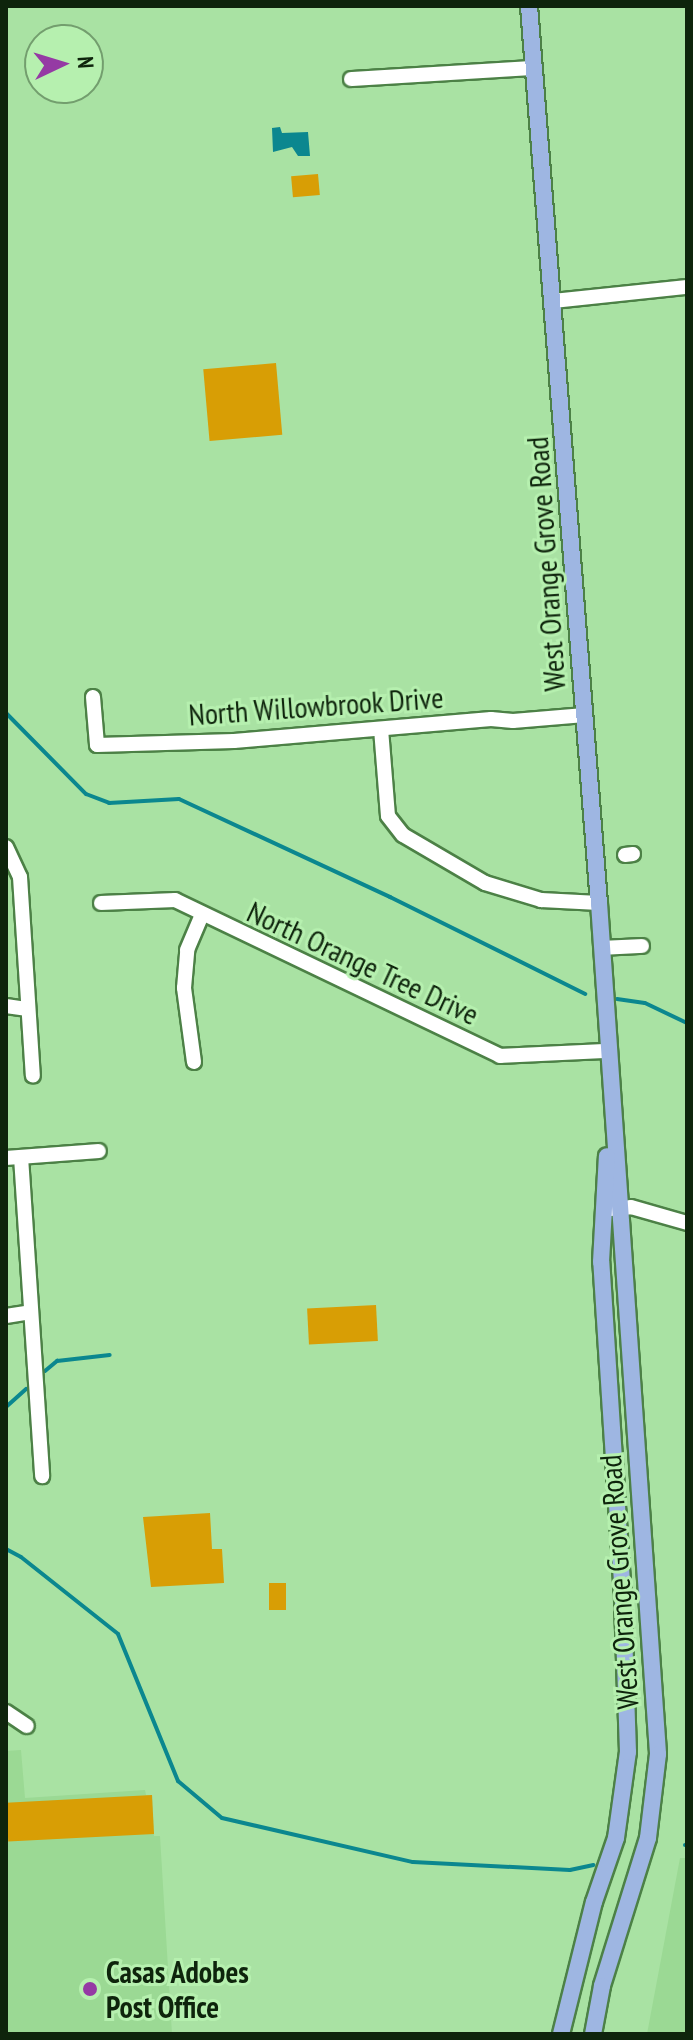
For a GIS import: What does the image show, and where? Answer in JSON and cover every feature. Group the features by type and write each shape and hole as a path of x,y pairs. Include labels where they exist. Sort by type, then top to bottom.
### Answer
{"main road":[{"name":"West Orange Grove Road","path":"529,6 599,903 612,1119 650,1595 658,1754 648,1838 602,1986 593,2034"},
{"name":"West Orange Grove Road","path":"561,2034 594,1902 616,1838 628,1752 623,1598 601,1262 602,1210 612,1119"}],"street":[{"path":"351,79 533,68"},
{"path":"553,301 687,287"},
{"name":"North Willowbrook Drive","path":"93,697 97,745 234,741 585,715"},
{"path":"381,729 388,816 403,835 485,883 541,900 599,903"},
{"path":"6,847 20,877 33,1076"},
{"name":"North Orange Tree Drive","path":"101,903 175,900 500,1056 608,1051"},
{"path":"194,1062 184,988 187,950 202,915"},
{"path":"602,948 642,946"},
{"path":"6,1006 28,1009"},
{"path":"42,1476 31,1312 14,1158 99,1151"},
{"path":"602,1210 631,1207 687,1223"},
{"path":"6,1316 31,1312"},
{"path":"6,1712 27,1726"}],"shaded area":[{"path":"318,174 320,195 293,197 291,176"},
{"path":"276,363 282,435 210,441 203,369"},
{"path":"376,1305 378,1341 309,1345 307,1309"},
{"path":"210,1513 212,1549 222,1549 224,1583 151,1587 143,1517"},
{"path":"269,1583 286,1583 286,1610 269,1610"},
{"path":"21,1750 25,1798 145,1790 146,1795 152,1795 154,1836 160,1836 172,2034 6,2034 6,1751"},
{"path":"152,1795 154,1834 8,1842 6,1803"},
{"path":"680,1858 687,1858 687,2034 647,2034"}],"water":[{"path":"280,127 282,133 308,132 310,156 298,156 292,147 273,152 272,128"}],"waterway":[{"path":"6,713 86,794 109,803 179,799 390,897 585,994"},
{"path":"617,999 645,1003 687,1023"},
{"path":"45,1371 57,1361 110,1355"},
{"path":"6,1407 26,1389"},
{"path":"6,1549 21,1557 118,1634 178,1781 222,1818 413,1862 570,1870 593,1865"}],"place":[{"name":"Casas Adobes Post Office","path":"90,1989"}]}
